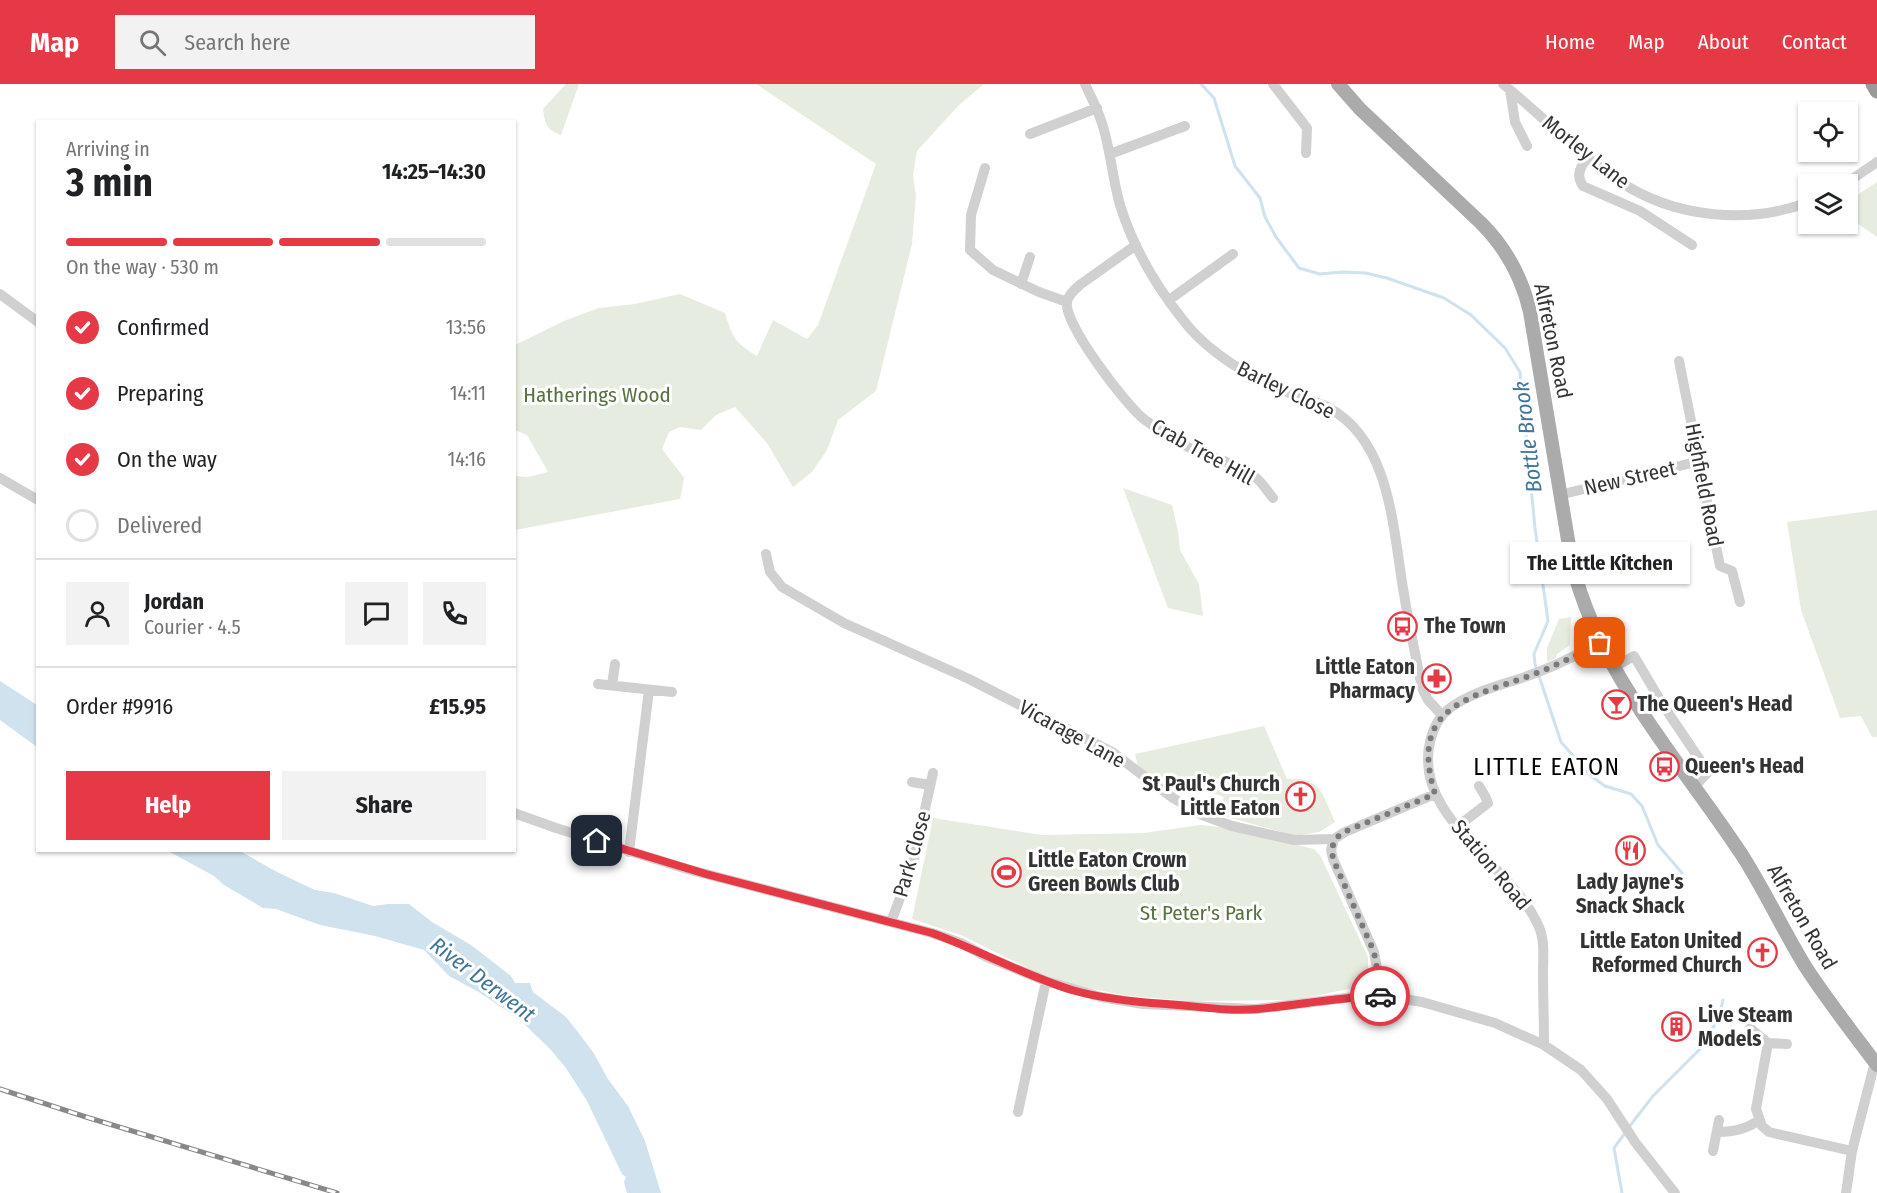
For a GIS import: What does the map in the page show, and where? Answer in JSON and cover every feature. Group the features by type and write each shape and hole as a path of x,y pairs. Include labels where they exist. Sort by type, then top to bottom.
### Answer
{"highway":[{"path":"1873,84 1877,91"}],"main road":[{"name":"Alfreton Road","path":"1338,84 1360,109 1481,223 1499,243 1511,262 1530,312 1559,495 1577,583 1600,643 1613,668 1742,855 1820,989 1876,1063"}],"street":[{"name":"Barley Close","path":"1085,84 1097,108 1110,154 1120,204 1136,245 1144,262 1169,300 1196,336 1226,360 1270,385 1329,408 1351,425 1362,438 1383,475 1422,688 1428,700 1442,715"},
{"path":"1277,85 1284,100 1307,128 1306,153"},
{"name":"Morley Lane","path":"1506,87 1515,122 1527,146"},
{"name":"Morley Lane","path":"1506,87 1588,157 1631,189 1658,201 1679,207 1739,216 1778,212 1798,206"},
{"path":"1030,134 1097,108"},
{"path":"1110,154 1185,126"},
{"path":"1588,157 1579,173 1579,180 1583,186 1640,211 1692,245"},
{"path":"1858,175 1877,162"},
{"path":"985,168 971,215 970,250 993,270 1039,292 1067,302 1081,284 1136,245"},
{"path":"1169,300 1233,254"},
{"path":"1021,284 1030,257"},
{"path":"0,294 36,321"},
{"name":"Crab Tree Hill","path":"1067,302 1069,315 1077,334 1115,387 1142,418 1190,448 1257,478 1273,498"},
{"name":"Highfield Road","path":"1679,361 1720,566 1732,571 1740,602"},
{"name":"New Street","path":"1559,495 1700,461"},
{"path":"0,478 36,499"},
{"name":"Vicarage Lane","path":"766,554 770,572 782,587 844,623 969,679 1112,752 1173,798 1202,815 1294,840 1334,839 1344,832 1435,794"},
{"path":"1435,794 1429,770 1428,749 1433,731 1442,715 1458,703 1551,667 1600,643"},
{"path":"1613,668 1634,656 1663,705 1708,772 1694,788"},
{"path":"612,685 615,664"},
{"path":"598,684 672,692"},
{"path":"630,852 649,690"},
{"name":"Park Close","path":"891,922 913,863 933,773"},
{"name":"Park Close","path":"912,782 930,785"},
{"path":"1457,827 1488,803 1479,786"},
{"name":"Station Road","path":"1435,794 1457,827 1526,904 1541,931 1544,1045"},
{"path":"516,814 630,852 706,874 932,933 961,943 987,957 1046,981 1101,997 1143,1004 1255,1009 1354,997 1382,996 1411,1000 1496,1023 1544,1045 1581,1070 1607,1099 1635,1142 1675,1193"},
{"path":"1334,839 1331,849 1333,859 1374,952 1382,996"},
{"path":"1018,1112 1046,981"},
{"path":"1750,1028 1767,1043 1787,1044"},
{"path":"1767,1043 1756,1109 1759,1120 1769,1132 1852,1151"},
{"path":"1846,1193 1852,1151 1876,1063"},
{"path":"1713,1151 1719,1120"},
{"path":"1717,1132 1731,1132 1747,1128 1759,1120"}],"green space":[{"path":"566,84 579,84 561,135 552,131 547,125 543,109"},
{"name":"Hatherings Wood","path":"756,84 984,84 959,105 917,151 913,175 916,196 912,244 876,391 838,420 827,450 812,472 793,487 767,443 735,407 716,415 701,430 680,427 669,432 662,449 684,478 680,499 516,530 516,476 528,477 548,472 527,435 516,430 516,345 566,320 599,308 635,304 680,294 725,313 735,339 757,356 773,320 807,339 818,325 876,164"},
{"path":"1877,182 1877,237 1858,224 1858,194"},
{"path":"1123,488 1172,505 1180,550 1199,584 1203,616 1168,608"},
{"path":"1877,510 1877,737 1872,737 1861,716 1840,718 1801,610 1787,522"},
{"path":"1571,617 1570,645 1557,654 1556,658 1547,662 1547,648 1559,619"},
{"path":"1264,726 1287,779 1299,779 1314,784 1323,796 1335,822 1319,832 1295,836 1218,814 1224,797 1186,784 1182,795 1138,767 1135,754"},
{"name":"St Peter's Park","path":"933,818 1042,835 1144,833 1200,825 1229,828 1314,849 1320,855 1368,957 1368,973 1358,987 1295,1000 1189,1001 1128,996 1077,986 1038,973 961,935 912,919"}],"water":[{"path":"0,681 36,704 36,746 0,720"},
{"name":"River Derwent","path":"170,852 242,852 315,890 334,893 373,906 409,904 432,922 471,945 511,976 515,983 530,983 533,992 566,1017 593,1052 608,1079 628,1106 645,1141 661,1193 627,1193 624,1182 626,1177 622,1174 587,1101 566,1068 518,1018 449,976 424,950 375,936 320,925 276,909 263,908 224,885 214,876"}],"waterway":[{"name":"Bottle Brook","path":"1201,84 1214,98 1235,166 1260,198 1265,217 1276,237 1299,268 1320,274 1365,273 1387,278 1444,298 1471,315 1505,348 1520,372 1535,528 1548,621 1534,654 1535,664 1561,742 1591,776 1605,786 1631,794 1642,806 1658,845 1682,873"},
{"name":"Bottle Brook","path":"1629,1127 1653,1096 1705,1044 1719,1016 1723,1000"},
{"name":"Bottle Brook","path":"1622,1193 1614,1148 1625,1133"}],"railway":[{"path":"0,1089 337,1193"}],"way so far":[{"path":"1380,996 1382,996 1374,952 1333,859 1331,849 1334,839 1344,832 1435,794 1429,770 1428,749 1436,723 1449,709 1490,689 1551,667 1600,643"}],"place":[{"name":"The Town","path":"1403,626"},
{"name":"The Little Kitchen","path":"1600,643"},
{"name":"Little Eaton Pharmacy","path":"1436,679"},
{"name":"The Queen's Head","path":"1616,704"},
{"name":"Queen's Head","path":"1664,766"},
{"name":"St Paul's Church Little Eaton","path":"1301,796"},
{"name":"Lady Jayne's Snack Shack","path":"1630,851"},
{"name":"Little Eaton Crown Green Bowls Club","path":"1007,872"},
{"name":"Little Eaton United Reformed Church","path":"1763,953"},
{"name":"Live Steam Models","path":"1677,1027"}],"district":[{"name":"LITTLE EATON","path":"1547,767"}],"route":[{"path":"597,841 706,874 932,933 961,943 987,957 1046,981 1101,997 1143,1004 1255,1009 1380,996"}]}
